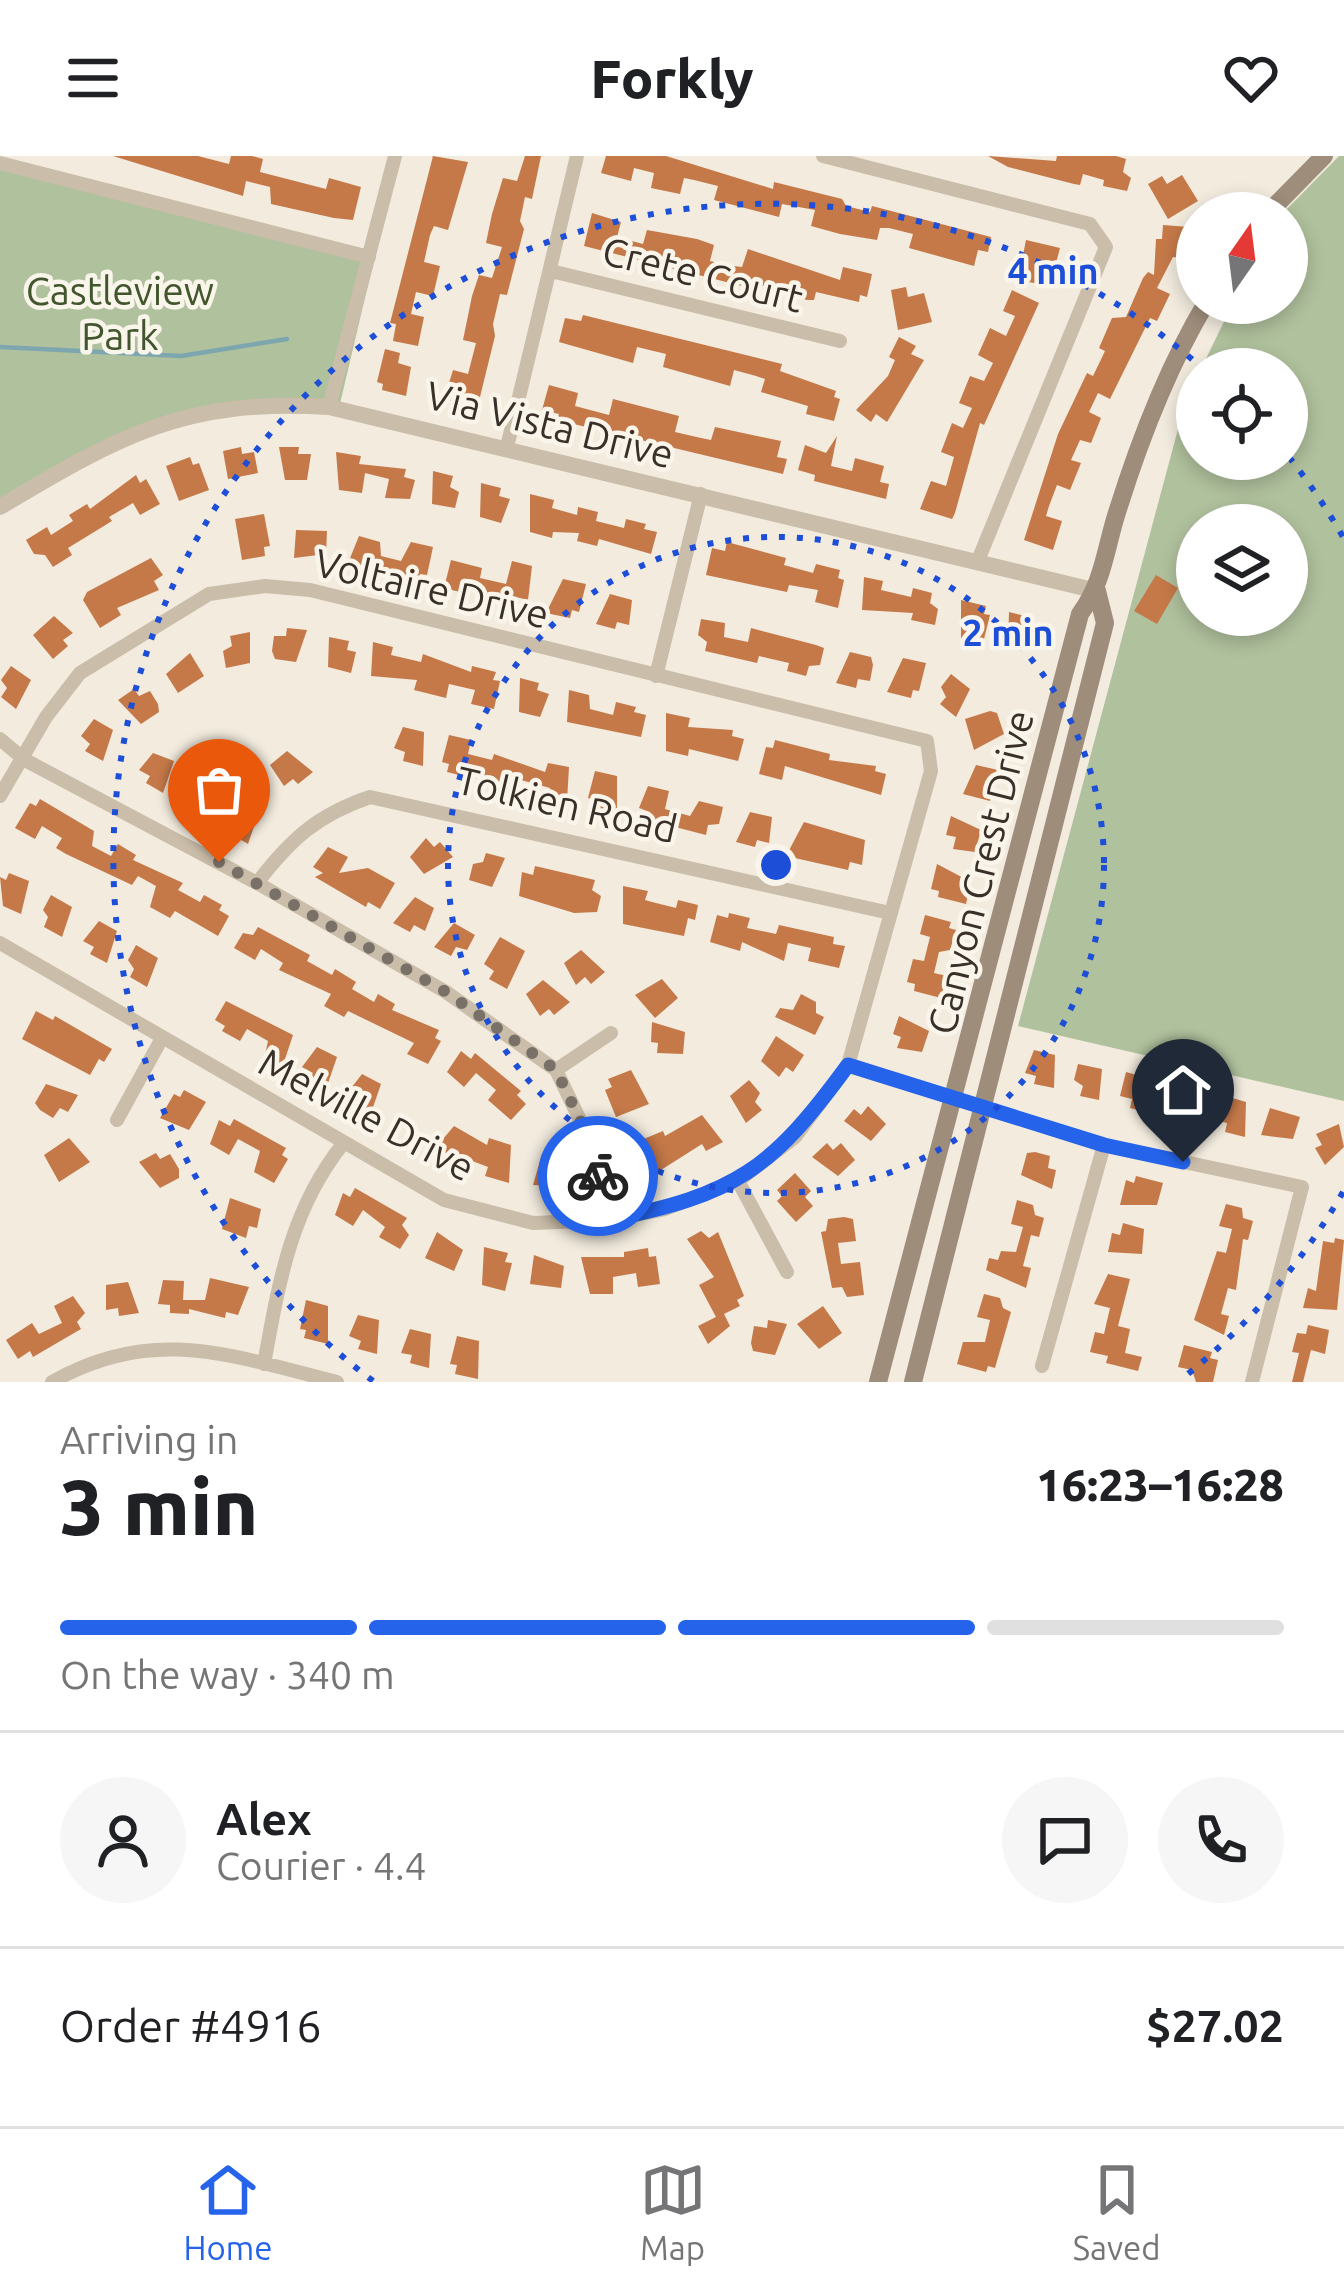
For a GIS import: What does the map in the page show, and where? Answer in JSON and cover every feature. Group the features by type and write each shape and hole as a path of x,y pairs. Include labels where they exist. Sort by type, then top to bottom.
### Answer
{"main road":[{"path":"1289,192 1324,156"},
{"name":"Canyon Crest Drive","path":"878,1382 1080,614 1097,591 1115,519 1162,385 1195,324"},
{"name":"Canyon Crest Drive","path":"913,1382 1105,623 1097,591"}],"street":[{"path":"329,407 394,156"},
{"path":"507,447 577,156"},
{"path":"823,156 1099,230 1106,247 1032,416 977,563"},
{"path":"0,164 369,257"},
{"name":"Crete Court","path":"551,271 840,341"},
{"name":"Via Vista Drive","path":"0,507 142,428 210,410 273,404 329,407 1097,591"},
{"path":"656,676 701,494"},
{"name":"Voltaire Drive","path":"0,796 46,717 80,674 209,594 265,586 310,590 927,741"},
{"path":"0,739 25,760 257,883 446,992 556,1070 592,1145 607,1220"},
{"name":"Melville Drive","path":"0,943 444,1200 490,1214 567,1226 664,1209 737,1181 795,1137 848,1065 931,771 927,741"},
{"name":"Tolkien Road","path":"257,883 294,835 327,811 370,796 890,913"},
{"path":"556,1070 611,1033"},
{"path":"117,1120 162,1037"},
{"path":"848,1065 954,1102 1104,1145 1302,1187 1252,1382"},
{"path":"264,1364 287,1242 315,1180 343,1145"},
{"path":"1042,1366 1104,1145"},
{"path":"737,1181 787,1272"},
{"path":"52,1382 91,1360 142,1347 184,1346 338,1382"}],"green space":[{"path":"1344,156 1344,1101 1018,1026 1176,437 1176,480 1308,480 1308,348 1211,348 1223,324 1308,324 1308,192 1304,192"},
{"name":"Castleview Park","path":"0,166 375,255 339,408 167,419 0,511"}],"building":[{"path":"113,156 198,156 229,164 231,156 252,156 263,159 260,172 326,189 329,178 361,187 353,220 334,218 271,204 270,187 246,181 243,196"},
{"path":"433,156 468,162 448,230 434,226 430,235 424,262 440,266 433,296 416,292 411,314 424,317 418,346 393,341 396,324 390,323"},
{"path":"525,156 541,156 532,199 525,197 520,221 524,229 507,295 500,294 477,407 444,399 453,370 468,374 476,343 463,340 472,296 479,275 492,278 502,247 486,243 492,214 503,178 517,181"},
{"path":"606,156 666,156 773,189 774,182 842,199 846,206 870,212 872,206 991,237 988,252 978,250 974,266 909,248 913,234 880,228 877,240 840,234 811,226 815,210 782,204 779,217 714,200 718,186 694,180 684,178 680,194 651,188 654,173 634,168 631,181 601,173"},
{"path":"988,156 1056,161 1057,156 1116,156 1126,159 1123,172 1131,178 1127,191 1103,186 1104,180 1083,174 1080,185 1008,167"},
{"path":"1182,175 1192,192 1176,192 1176,214 1168,219 1148,184 1162,176 1167,184"},
{"path":"592,213 621,222 617,237 643,244 647,230 714,245 710,261 742,267 748,249 840,280 843,267 872,274 867,297 860,295 859,302 816,292 814,300 807,300 752,282 750,288 584,246"},
{"path":"1163,225 1176,226 1176,257 1157,288 1170,294 1157,321 1150,318 1110,399 1098,393 1089,412 1101,418 1091,443 1080,440 1071,460 1081,463 1070,490 1057,485 1046,516 1062,521 1053,550 1024,540 1058,434 1087,373 1093,376 1105,351 1099,348 1112,318 1126,317 1143,278 1148,272 1154,275 1156,239 1162,239"},
{"path":"1026,240 1060,248 1050,286 1018,280"},
{"path":"906,287 908,297 924,293 932,322 898,330 891,290"},
{"path":"1012,290 1039,303 984,425 980,423 955,513 952,519 920,509 931,481 946,486 954,457 941,452 952,423 963,428 972,408 959,403 970,376 984,381 993,363 978,355 990,328 1006,336 1015,316 1003,311"},
{"path":"583,315 782,364 780,371 836,391 834,397 840,399 834,421 806,414 808,406 761,392 765,379 756,376 734,370 730,386 663,367 666,354 637,347 633,363 559,342 565,318 581,321"},
{"path":"899,337 916,346 911,354 924,360 887,422 876,414 871,422 856,410 888,376 895,360 889,357"},
{"path":"385,349 400,353 398,363 411,367 406,396 382,390 383,384 377,382"},
{"path":"549,385 578,393 575,406 609,415 613,399 679,416 675,432 711,440 715,427 781,441 777,457 787,459 783,474 557,420 559,414 542,410"},
{"path":"837,436 831,466 852,471 855,458 884,466 880,482 889,484 886,499 814,481 815,475 798,470 805,445 826,453"},
{"path":"241,447 242,454 254,452 258,473 228,479 223,451"},
{"path":"279,447 299,447 298,454 311,454 307,480 285,480"},
{"path":"336,452 361,456 359,464 406,469 404,477 415,480 410,499 385,498 389,479 365,473 362,493 339,490"},
{"path":"190,457 193,465 199,463 209,490 179,501 166,466"},
{"path":"433,471 453,476 450,487 459,492 455,508 432,504"},
{"path":"136,475 140,483 146,479 160,504 140,515 133,503 109,517 112,521 68,548 72,555 53,567 45,555 34,554 26,540 47,527 51,535 73,521 69,515 87,504 90,509"},
{"path":"481,483 501,488 499,496 510,499 501,523 480,517"},
{"path":"530,494 554,500 552,508 577,515 578,507 598,512 596,521 624,528 626,519 646,524 644,529 657,532 651,554 599,539 597,546 577,541 579,533 553,532 552,538 530,532"},
{"path":"264,514 270,546 264,547 265,556 242,560 235,519"},
{"path":"296,530 327,531 326,554 294,558"},
{"path":"359,536 380,542 381,556 401,561 411,542 433,547 427,575 420,574 418,582 367,565 364,574 346,568"},
{"path":"727,542 786,558 784,565 813,573 816,564 840,570 838,578 844,580 838,608 815,602 818,590 789,585 787,592 706,575 712,548 725,551"},
{"path":"151,558 163,575 154,581 159,590 117,608 121,615 100,628 83,600 87,592"},
{"path":"451,560 482,568 480,578 506,584 512,561 532,566 528,600 516,597 514,604 465,586 464,593 444,588"},
{"path":"1156,575 1176,587 1157,624 1134,611"},
{"path":"864,577 883,581 881,590 911,597 913,588 932,593 930,603 938,609 935,625 911,620 913,613 862,610"},
{"path":"563,579 586,584 579,612 572,610 570,618 546,613"},
{"path":"610,594 632,600 629,625 617,622 615,629 596,624"},
{"path":"961,600 986,606 984,614 990,615 983,643 961,638"},
{"path":"1009,612 1029,617 1026,628 1038,630 1034,649 1008,646"},
{"path":"54,616 73,633 63,640 68,646 53,659 33,635"},
{"path":"701,619 725,623 724,637 748,642 751,628 824,648 820,665 809,666 806,676 787,671 789,663 759,656 757,663 705,651 707,642 698,635"},
{"path":"287,628 307,630 296,662 275,659 272,651 274,636 286,636"},
{"path":"250,632 250,663 226,668 223,651 232,646 230,636"},
{"path":"329,637 349,641 347,650 356,652 351,673 328,667"},
{"path":"373,642 393,647 391,655 421,662 423,654 471,672 472,666 496,672 493,680 500,681 494,709 471,704 475,690 449,684 446,698 414,690 417,680 371,676"},
{"path":"850,652 871,657 873,665 870,681 858,679 856,688 836,683"},
{"path":"190,653 204,676 178,693 166,674"},
{"path":"903,658 926,663 919,691 913,690 911,698 887,692"},
{"path":"11,666 31,680 16,709 1,697 7,688 1,680"},
{"path":"951,674 970,689 956,717 940,704 946,697 941,687"},
{"path":"520,678 539,683 537,690 549,694 540,717 519,712"},
{"path":"134,689 139,696 150,691 158,704 159,712 141,724 118,700"},
{"path":"569,690 589,695 590,709 613,715 616,702 636,707 634,712 646,715 641,737 567,722"},
{"path":"666,713 690,718 688,727 733,730 732,736 744,739 738,761 689,749 688,756 666,751"},
{"path":"997,713 1004,734 974,750 965,719"},
{"path":"94,719 113,730 103,761 85,751 90,744 81,736"},
{"path":"403,727 424,732 423,766 403,761 405,752 394,748"},
{"path":"449,735 471,740 468,754 492,760 494,754 545,772 548,763 569,767 567,801 548,796 550,788 521,780 518,789 472,772 471,778 447,772 449,764 442,762"},
{"path":"775,740 830,754 829,760 876,766 875,771 886,774 881,795 785,766 782,780 759,774 766,747 773,748"},
{"path":"287,751 313,772 298,784 293,779 284,786 270,765"},
{"path":"153,753 174,761 163,793 146,783 150,776 139,770"},
{"path":"976,765 998,770 990,801 963,794"},
{"path":"595,771 617,776 617,814 593,808 595,800 588,798"},
{"path":"200,780 236,808 240,802 259,812 248,844 231,834 235,827 226,822 228,816 209,804 197,814 180,804"},
{"path":"648,786 669,791 665,809 690,816 699,801 723,807 719,824 708,825 706,835 648,820 650,812 639,808"},
{"path":"40,799 94,831 92,846 111,856 118,844 136,855 133,860 183,883 178,890 200,902 204,895 222,905 219,910 229,916 218,936 175,911 170,918 150,907 156,886 138,876 132,885 66,854 56,848 62,838 42,826 35,839 15,828 30,803 36,806"},
{"path":"750,812 772,817 769,843 757,840 755,847 736,842"},
{"path":"951,816 981,830 975,852 953,849 956,837 946,835"},
{"path":"804,822 865,840 862,865 850,862 848,870 786,856"},
{"path":"426,838 434,847 440,842 453,857 424,874 410,857"},
{"path":"328,847 348,857 339,873 368,868 395,883 380,909 368,902 366,907 315,877 323,873 313,867"},
{"path":"486,853 505,858 492,887 469,880 473,864 483,862"},
{"path":"937,864 971,882 966,904 938,897 939,891 931,889"},
{"path":"535,866 595,880 592,890 601,896 597,912 574,913 519,896 522,872 533,875"},
{"path":"9,873 29,881 21,914 3,906 0,877 6,880"},
{"path":"623,886 648,891 645,900 652,902 676,908 678,900 698,905 695,920 688,918 684,936 623,924"},
{"path":"51,895 72,907 62,937 44,927 48,917 43,910"},
{"path":"415,897 434,908 425,931 414,925 410,932 393,923"},
{"path":"729,913 750,918 747,928 776,934 779,925 834,937 833,944 845,946 839,968 808,961 811,948 788,943 784,961 742,942 740,951 710,942 717,915 728,918"},
{"path":"925,915 951,922 949,928 956,930 950,950 939,952 934,973 947,976 941,998 914,991 915,984 907,982 913,959 924,961 930,937 920,934"},
{"path":"99,921 117,931 107,963 90,954 94,947 83,941"},
{"path":"454,923 475,935 467,950 456,947 451,956 434,947"},
{"path":"258,927 310,955 307,961 332,975 335,969 356,982 352,989 374,1002 378,994 395,1004 392,1010 439,1030 435,1038 441,1041 428,1064 407,1054 414,1043 348,1011 344,1017 324,1006 331,994 279,970 283,963 261,949 255,960 234,948 243,933 253,935"},
{"path":"500,937 525,951 507,989 489,979 494,971 484,964"},
{"path":"136,945 158,958 147,987 130,977 134,969 128,960"},
{"path":"581,950 605,972 591,984 585,977 576,985 564,963"},
{"path":"662,979 678,998 655,1018 635,995"},
{"path":"543,980 570,1002 554,1015 549,1009 540,1016 526,994"},
{"path":"801,994 816,1002 816,1013 824,1017 815,1035 775,1017 780,1008 793,1010"},
{"path":"226,1001 293,1035 283,1065 265,1055 268,1041 247,1029 240,1041 222,1031 225,1026 215,1020"},
{"path":"36,1011 53,1020 55,1016 112,1049 104,1062 99,1059 90,1075 22,1039"},
{"path":"899,1016 929,1031 922,1052 897,1048 901,1037 893,1034"},
{"path":"652,1022 685,1032 683,1054 657,1053 658,1043 651,1042"},
{"path":"776,1036 804,1055 793,1072 786,1067 779,1077 761,1061"},
{"path":"317,1047 337,1057 326,1089 309,1080 313,1073 302,1067"},
{"path":"1034,1050 1055,1055 1054,1088 1034,1084 1036,1076 1025,1073"},
{"path":"461,1051 471,1059 475,1053 521,1091 517,1095 526,1104 511,1120 488,1100 496,1090 476,1073 464,1087 447,1072"},
{"path":"1078,1064 1102,1069 1099,1100 1080,1096 1083,1086 1074,1080"},
{"path":"631,1070 649,1104 616,1117 605,1090 612,1087 608,1079"},
{"path":"1126,1072 1151,1079 1149,1113 1130,1108 1132,1099 1120,1096"},
{"path":"362,1074 381,1084 370,1116 353,1107 358,1099 348,1092"},
{"path":"749,1080 760,1093 755,1102 762,1110 746,1123 730,1096"},
{"path":"1175,1081 1246,1102 1245,1137 1225,1132 1227,1123 1199,1116 1197,1125 1173,1119 1175,1111 1168,1109"},
{"path":"46,1084 78,1095 68,1112 60,1108 53,1118 40,1110 35,1103"},
{"path":"184,1090 206,1102 189,1130 160,1118 174,1094 180,1097"},
{"path":"868,1106 886,1124 871,1141 844,1121 854,1109 861,1115"},
{"path":"1270,1108 1300,1117 1293,1139 1261,1135"},
{"path":"702,1115 723,1142 706,1151 702,1144 650,1177 647,1169 640,1171 629,1145 663,1131 665,1136"},
{"path":"234,1119 286,1148 282,1155 288,1159 274,1183 254,1172 260,1151 238,1139 229,1155 210,1144 219,1120 230,1126"},
{"path":"1339,1124 1344,1147 1325,1165 1315,1148 1322,1145 1316,1134"},
{"path":"454,1126 487,1145 489,1138 511,1145 509,1183 485,1176 488,1167 454,1154 449,1162 432,1152"},
{"path":"69,1138 90,1162 59,1182 44,1155"},
{"path":"827,1143 833,1150 841,1143 855,1160 838,1176 812,1157"},
{"path":"156,1153 160,1159 170,1154 179,1169 179,1178 160,1188 139,1162"},
{"path":"1027,1153 1050,1156 1048,1168 1056,1170 1052,1189 1021,1175"},
{"path":"542,1154 567,1161 566,1179 554,1178 553,1186 533,1185"},
{"path":"795,1173 811,1191 805,1197 813,1206 796,1222 777,1201 782,1196 777,1190"},
{"path":"1136,1176 1163,1183 1157,1205 1120,1205 1126,1180 1134,1183"},
{"path":"355,1188 407,1218 402,1225 409,1235 400,1249 379,1237 385,1227 363,1210 353,1226 335,1215 343,1193 350,1197"},
{"path":"230,1198 261,1209 257,1228 249,1226 246,1238 222,1229"},
{"path":"1017,1200 1033,1205 1035,1215 1044,1218 1039,1237 1031,1235 1023,1266 1031,1268 1026,1288 986,1270 989,1258 998,1260 1001,1251 1016,1252 1023,1227 1011,1224"},
{"path":"1226,1204 1242,1208 1243,1218 1253,1221 1248,1240 1243,1239 1236,1290 1228,1288 1221,1314 1229,1316 1224,1335 1194,1320 1217,1251 1226,1253 1232,1229 1219,1226"},
{"path":"828,1219 853,1219 856,1241 838,1243 841,1264 860,1262 864,1295 847,1297 842,1287 832,1288 821,1232 826,1231"},
{"path":"1123,1223 1144,1229 1142,1254 1108,1252 1112,1233 1120,1235"},
{"path":"701,1231 709,1238 718,1232 744,1296 737,1300 740,1306 724,1314 730,1326 708,1344 698,1326 716,1317 699,1285 714,1277 687,1239"},
{"path":"437,1232 463,1250 454,1271 425,1258"},
{"path":"1335,1238 1344,1240 1337,1310 1303,1308 1308,1288 1316,1291 1323,1241 1334,1243"},
{"path":"484,1247 508,1253 505,1262 512,1263 505,1291 482,1285"},
{"path":"648,1248 649,1257 656,1256 660,1284 638,1287 636,1273 613,1277 613,1294 590,1294 581,1257 624,1257 624,1252"},
{"path":"534,1255 564,1266 561,1288 530,1284"},
{"path":"1108,1274 1130,1279 1118,1326 1130,1329 1125,1353 1142,1357 1138,1371 1106,1363 1108,1356 1090,1352 1095,1332 1104,1334 1110,1308 1094,1304"},
{"path":"210,1278 249,1287 238,1315 226,1312 225,1318 189,1309 189,1314 170,1313 170,1305 158,1304 163,1280 184,1281 183,1300 205,1300"},
{"path":"128,1282 139,1313 119,1316 118,1308 106,1310 106,1285"},
{"path":"984,1294 1000,1298 1003,1308 1011,1312 995,1368 988,1366 986,1372 957,1364 963,1342 985,1342 990,1320 977,1317"},
{"path":"73,1296 85,1313 77,1322 81,1329 33,1357 30,1351 18,1359 6,1340 32,1323 39,1334 62,1323 54,1306"},
{"path":"306,1300 328,1306 328,1344 304,1338 306,1330 300,1329"},
{"path":"823,1306 842,1333 819,1349 797,1324"},
{"path":"358,1315 379,1320 377,1354 358,1349 361,1341 349,1336"},
{"path":"768,1320 787,1324 775,1355 753,1351 751,1343 754,1326 767,1328"},
{"path":"1308,1325 1329,1330 1325,1354 1311,1350 1303,1382 1292,1382 1299,1353 1292,1352 1297,1333 1306,1334"},
{"path":"410,1329 431,1334 429,1368 410,1363 412,1355 401,1353"},
{"path":"457,1336 479,1341 478,1379 455,1374 457,1365 450,1364"},
{"path":"1184,1345 1212,1352 1210,1358 1218,1360 1213,1382 1196,1382 1192,1370 1178,1367"}],"waterway":[{"path":"0,347 181,356 287,339"}],"way so far":[{"path":"219,862 446,992 556,1070 592,1145 598,1176"}],"route":[{"path":"598,1176 607,1220 664,1209 737,1181 795,1137 848,1065 954,1102 1183,1162"}]}
